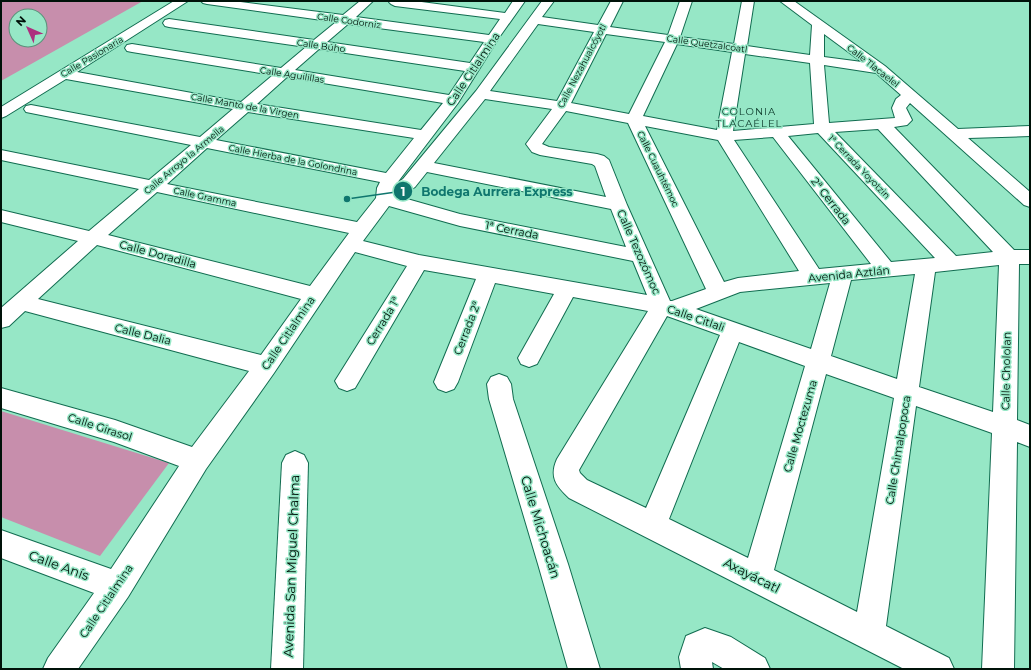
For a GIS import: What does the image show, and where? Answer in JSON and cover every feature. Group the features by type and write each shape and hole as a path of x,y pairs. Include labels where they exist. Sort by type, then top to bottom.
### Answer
{"street":[{"name":"Calle Pasionaria","path":"1,113 152,21 182,1"},
{"name":"Calle Codorniz","path":"207,1 492,39"},
{"name":"Calle Arroyo la Armella","path":"1,320 367,1"},
{"name":"Calle Citlalmina","path":"58,669 117,586 197,461 266,366 356,236 385,199 386,188 390,179 453,100 492,39 510,17 519,1"},
{"path":"385,199 409,183 481,94 548,1"},
{"name":"Calle Nezahualcóyotl","path":"538,149 534,144 562,106 617,1"},
{"name":"Calle Cuauhtémoc","path":"686,1 673,39 634,120 718,292"},
{"path":"748,1 724,136 813,277"},
{"name":"Calle Tlacaelel","path":"786,1 880,69 956,134 1030,201"},
{"path":"395,2 510,17"},
{"name":"Calle Quetzalcóatl","path":"535,20 880,69"},
{"name":"Calle Búho","path":"169,23 474,68"},
{"name":"1ª Cerrada Yoyotzin","path":"818,24 817,60 822,128 952,264"},
{"name":"Calle Aguilillas","path":"132,48 283,74 453,100"},
{"name":"Calle Manto de la Virgen","path":"64,74 246,107 426,135"},
{"path":"481,94 562,106 724,136 902,122 904,120 899,108 901,102 910,96"},
{"name":"Calle Hierba de la Golondrina","path":"31,109 390,179"},
{"path":"882,124 1020,257"},
{"path":"956,134 1030,131"},
{"name":"2ª Cerrada","path":"776,132 886,270"},
{"name":"Calle Tezozómoc","path":"538,149 546,152 598,160 603,164 618,205 640,256 667,308 566,468 567,479"},
{"name":"Calle Gramma","path":"1,155 153,186 356,236"},
{"path":"422,166 618,205"},
{"name":"1ª Cerrada","path":"385,199 460,220 640,256"},
{"name":"Calle Doradilla","path":"1,216 94,238 314,295"},
{"name":"Calle Citlali","path":"356,236 419,262 667,308 1030,436"},
{"name":"Avenida Aztlán","path":"667,308 738,285 1020,257"},
{"name":"Calle Chololan","path":"998,669 1005,427 1020,257"},
{"name":"Cerrada 1ª","path":"347,381 419,262"},
{"name":"Calle Chimalpopoca","path":"869,634 926,266"},
{"name":"Calle Moctezuma","path":"757,578 843,274"},
{"name":"Cerrada 2ª","path":"446,382 488,275"},
{"path":"528,358 567,290"},
{"name":"Calle Dalia","path":"20,302 266,366"},
{"path":"653,525 733,331"},
{"name":"Calle Michoacán","path":"498,384 501,399 553,564 584,669"},
{"name":"Calle Girasol","path":"1,398 115,431 197,461"},
{"name":"Avenida San Miguel Chalma","path":"286,669 295,463"},
{"name":"Axayácatl","path":"567,479 578,489 653,525 938,669"},
{"name":"Calle Anís","path":"1,544 117,586"},
{"path":"68,669 98,614"},
{"path":"697,658 705,644 720,648 754,669"}],"shaded area":[{"path":"1,1 143,1 1,81"},
{"path":"1,411 169,463 100,556 1,517"}],"place":[{"name":"Bodega Aurrera Express","path":"347,199"}],"district":[{"name":"COLONIA TLACAÉLEL","path":"749,116"}]}
